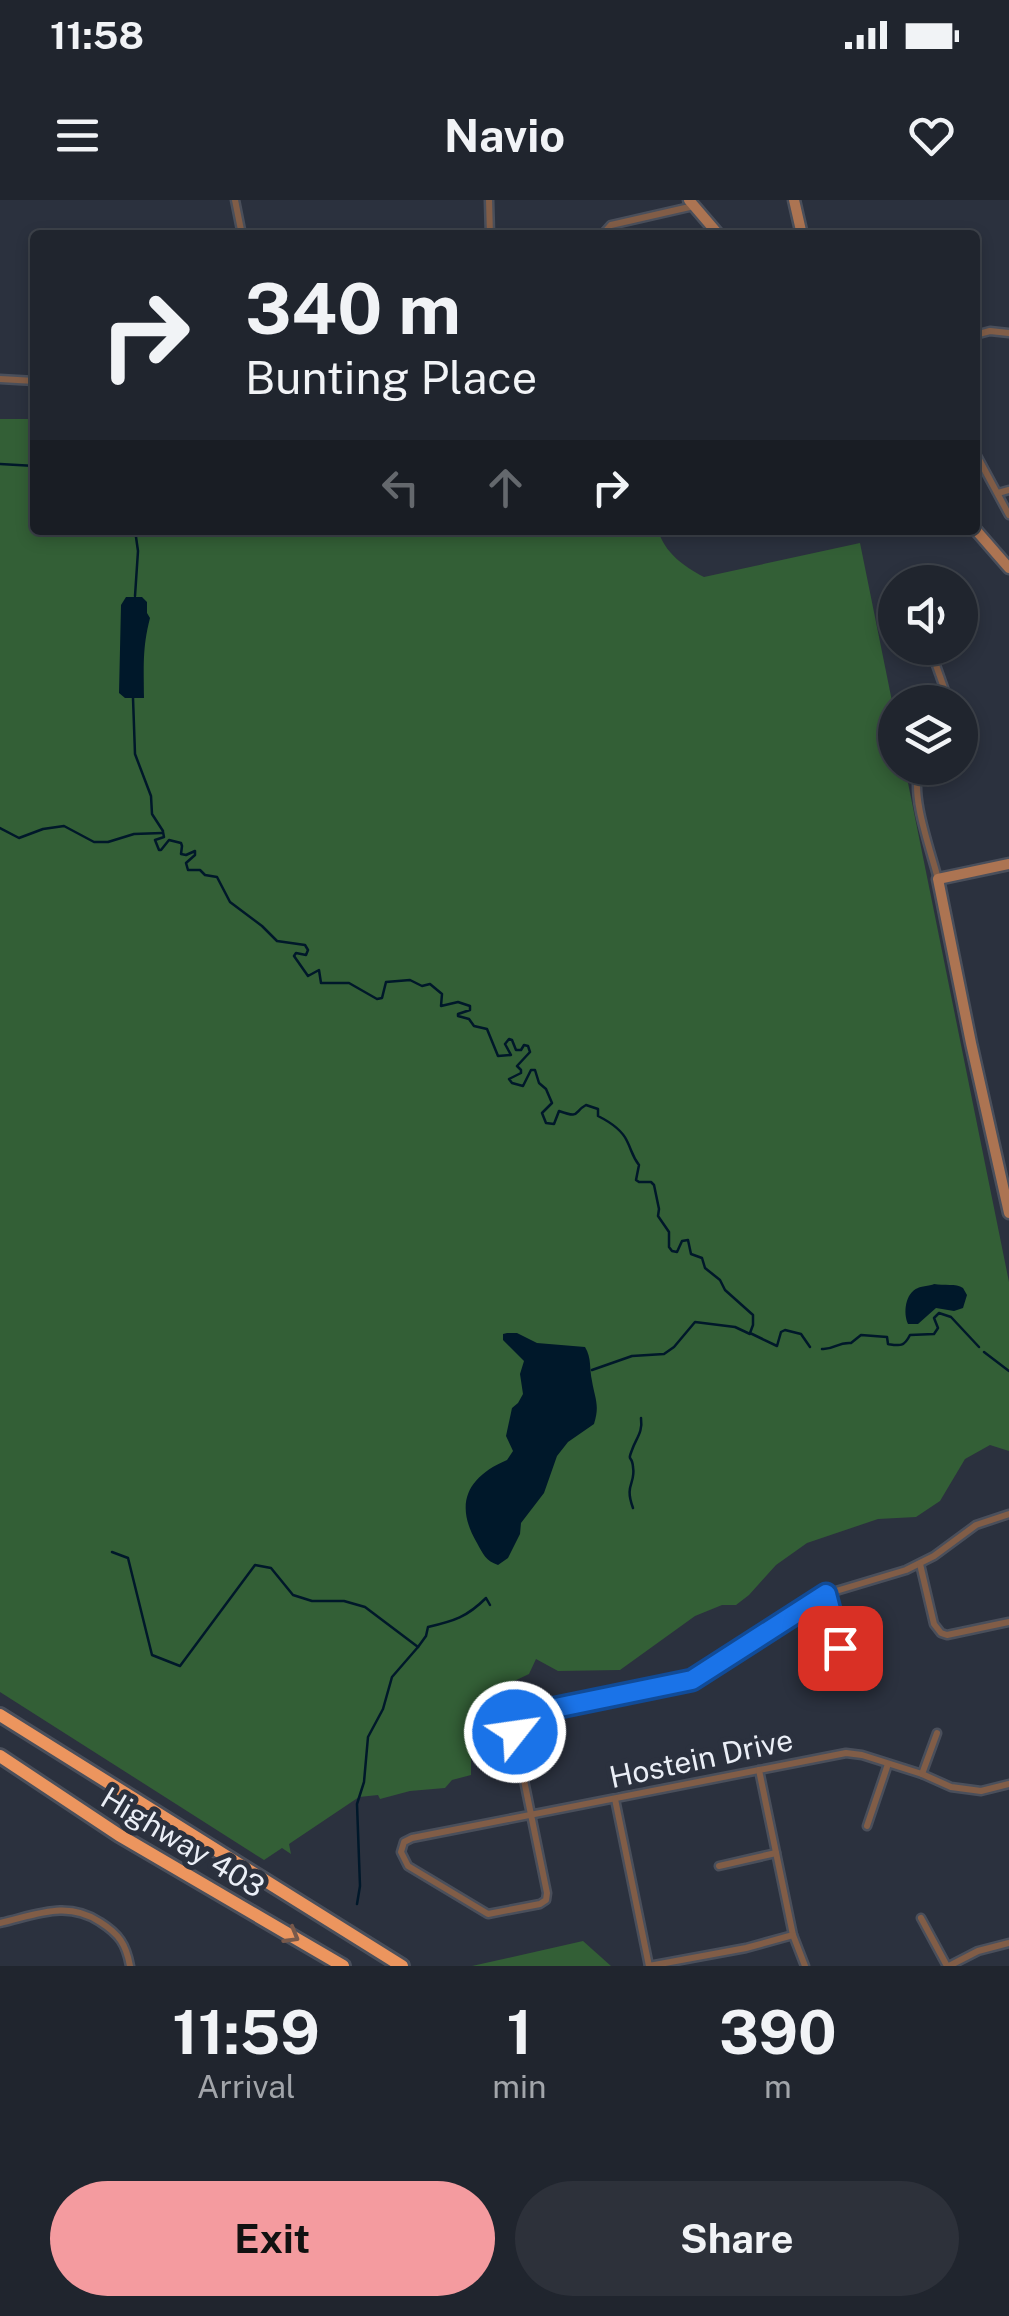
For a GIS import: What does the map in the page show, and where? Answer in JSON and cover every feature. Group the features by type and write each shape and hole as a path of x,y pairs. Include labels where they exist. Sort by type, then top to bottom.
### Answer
{"highway":[{"path":"0,1704 110,1785"},
{"name":"Highway 403","path":"0,1715 402,1966"},
{"name":"Highway 403","path":"0,1756 119,1835 343,1966"}],"main road":[{"path":"794,200 801,230"},
{"path":"691,203 714,230"},
{"path":"980,535 1009,568"},
{"path":"1009,864 938,878 1009,1212"}],"street":[{"path":"235,200 241,230"},
{"path":"489,200 490,230"},
{"path":"604,230 691,203"},
{"path":"980,333 1009,333"},
{"path":"0,379 30,382"},
{"path":"980,461 1009,516"},
{"path":"998,493 1009,490"},
{"path":"917,785 938,878"},
{"path":"532,1812 515,1732 518,1720 526,1714 692,1680 826,1594 920,1564 976,1525 1009,1514"},
{"path":"920,1564 934,1624 941,1633 948,1635 1009,1622"},
{"path":"826,1594 840,1648"},
{"path":"922,1774 937,1734"},
{"name":"Hostein Drive","path":"532,1812 548,1893 540,1904 488,1914 402,1859 402,1846 412,1838 532,1812 615,1800 846,1753 922,1774 951,1787 981,1790 1009,1784"},
{"path":"867,1826 888,1764"},
{"path":"759,1770 793,1936 804,1966"},
{"path":"615,1800 649,1966 793,1936"},
{"path":"719,1866 776,1853"},
{"path":"0,1923 60,1910 88,1914 122,1939 130,1966"},
{"path":"921,1918 948,1966 978,1951 1009,1943"}],"green space":[{"path":"0,419 30,419 30,535 660,535 676,558 704,577 860,543 878,632 878,665 885,665 889,685 878,685 878,785 908,785 1009,1282 1009,1451 990,1445 965,1459 940,1501 916,1517 878,1519 807,1543 776,1565 736,1605 722,1605 695,1616 620,1670 558,1671 536,1659 529,1674 477,1699 471,1735 471,1775 452,1780 445,1788 380,1799 378,1795 359,1797 289,1844 291,1854 282,1848 264,1860 0,1692"},
{"path":"583,1941 611,1966 472,1966"}],"water":[{"path":"126,597 142,597 150,618 144,698 125,698 119,693 121,605"},
{"path":"934,1284 963,1288 967,1295 963,1308 936,1308 918,1324 908,1324 910,1294"},
{"path":"517,1333 537,1343 585,1347 597,1412 594,1424 568,1442 557,1456 544,1493 521,1523 508,1558 498,1565 483,1554 477,1543 466,1516 466,1504 474,1483 507,1460 513,1451 506,1436 512,1408 523,1394 520,1374 524,1361 503,1340 503,1334"}],"waterway":[{"path":"0,464 30,466"},
{"path":"135,596 136,535"},
{"path":"133,698 135,754 151,796 152,814 163,831"},
{"path":"0,828 19,838 64,826 94,842 162,833"},
{"path":"163,832 164,837 155,840 159,850 169,840 181,843 181,854 195,851 186,863 188,870 217,877 230,902 277,941 305,945 306,955 294,956 308,976 319,970 321,983 349,983 377,999 382,998 386,982 410,980 422,986 430,984 442,994 441,1006 458,1002 470,1006 470,1010 458,1016 487,1029 498,1056 511,1055 505,1044 509,1039 516,1050 528,1046 530,1052 517,1066 521,1073 509,1079 523,1086 531,1070 535,1070 552,1103 542,1113 546,1123 554,1124 559,1111 574,1114 586,1105 598,1109 598,1116 627,1141 639,1165 636,1180 654,1185 658,1216 669,1232 672,1251 677,1252 682,1241 688,1240 691,1254 702,1258 705,1268 753,1315 750,1333 777,1346 785,1330 801,1334 810,1347"},
{"path":"822,1349 851,1343 861,1335 887,1337 888,1344 901,1345 910,1335 934,1334 938,1328 934,1318 939,1313 951,1317 979,1347"},
{"path":"592,1370 632,1356 664,1354 695,1322 735,1327 750,1334"},
{"path":"984,1352 1009,1371"},
{"path":"633,1508 630,1456 641,1418"},
{"path":"112,1552 128,1558 152,1655 180,1666 255,1565 271,1568 293,1595 365,1607 418,1647"},
{"path":"357,1904 357,1804 364,1782 368,1737 383,1709 392,1677 426,1636 428,1627 460,1617 486,1598 490,1605"}],"route":[{"path":"515,1732 518,1720 526,1714 692,1680 826,1594 840,1648"}]}
